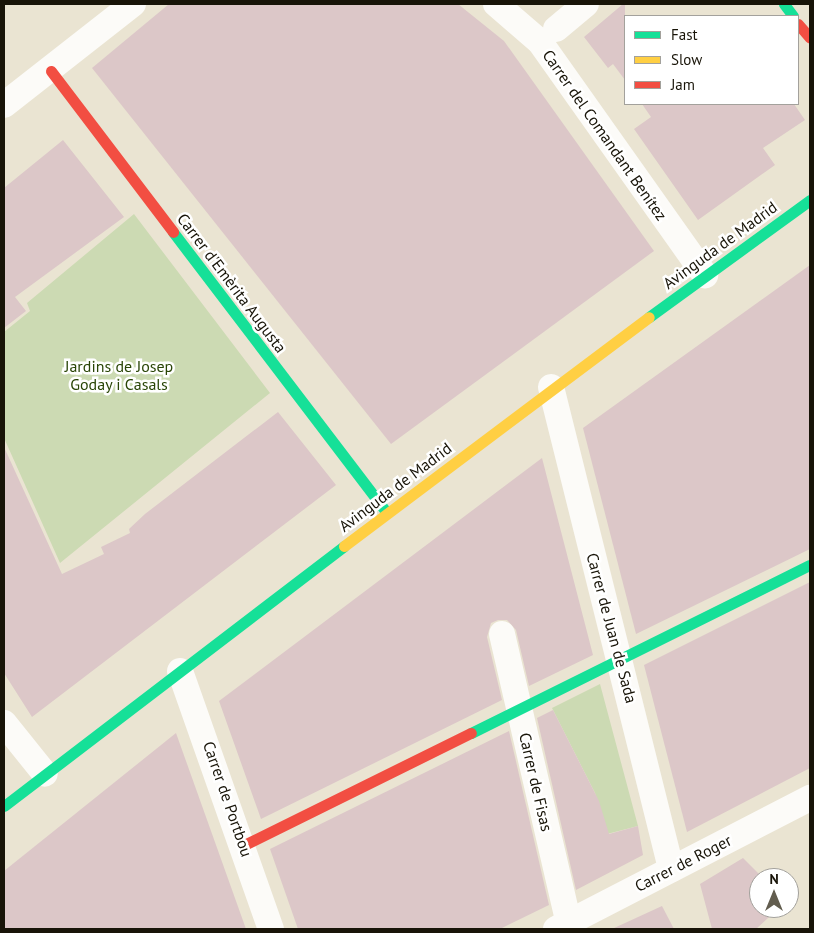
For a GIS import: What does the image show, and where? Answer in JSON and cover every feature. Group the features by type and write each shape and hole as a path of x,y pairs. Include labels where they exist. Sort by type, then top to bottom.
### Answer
{"street":[{"path":"4,105 51,71 133,4"},
{"name":"Carrer del Comandant Benítez","path":"496,4 540,42 705,275"},
{"path":"556,29 586,4"},
{"path":"784,4 791,15"},
{"path":"799,25 810,38"},
{"name":"Carrer d'Emèrita Augusta","path":"51,71 387,513"},
{"name":"Avinguda de Madrid","path":"4,806 551,388 810,200"},
{"name":"Carrer de Juan de Sada","path":"551,388 620,656 671,868"},
{"path":"244,845 620,656 810,565"},
{"name":"Carrer de Fisas","path":"502,634 565,927"},
{"name":"Carrer de Portbou","path":"180,671 244,845 272,929"},
{"path":"4,723 45,774"},
{"name":"Carrer de Roger","path":"565,927 671,868 810,798"}],"green space":[{"name":"Jardins de Josep Goday i Casals","path":"134,214 270,393 60,563 4,438 4,332 30,311 27,303"},
{"path":"600,684 638,826 607,834 595,793 552,708"}],"building":[{"path":"169,4 458,4 504,41 654,251 391,444 92,68"},
{"path":"625,4 624,79 613,64 608,68 584,37"},
{"path":"643,105 795,105 805,120 763,148 775,165 698,220 634,129 651,117"},
{"path":"63,140 124,217 15,297 26,311 4,328 4,188"},
{"path":"810,265 810,549 636,634 583,428"},
{"path":"278,412 336,485 32,717 4,673 4,447 62,574 104,554 101,547 130,533 129,529 145,514"},
{"path":"542,458 593,655 529,686 516,630 507,620 498,620 491,623 487,637 502,700 261,819 219,701"},
{"path":"810,582 810,768 687,832 644,665"},
{"path":"553,710 599,801 609,834 638,826 643,855 576,890 537,718"},
{"path":"509,731 549,905 500,929 298,929 270,849"},
{"path":"176,733 246,929 4,929 4,871"},
{"path":"743,858 753,868 749,868 749,918 768,918 756,929 712,929 700,884"},
{"path":"662,906 674,929 612,929"}],"traffic: fast":[{"path":"784,4 792,15"},
{"path":"649,317 810,200"},
{"path":"173,232 387,513"},
{"path":"4,806 344,546"},
{"path":"471,733 810,565"}],"traffic: slow":[{"path":"344,546 649,317"}],"traffic: jam":[{"path":"799,25 810,38"},
{"path":"51,71 173,232"},
{"path":"244,845 471,733"}]}
